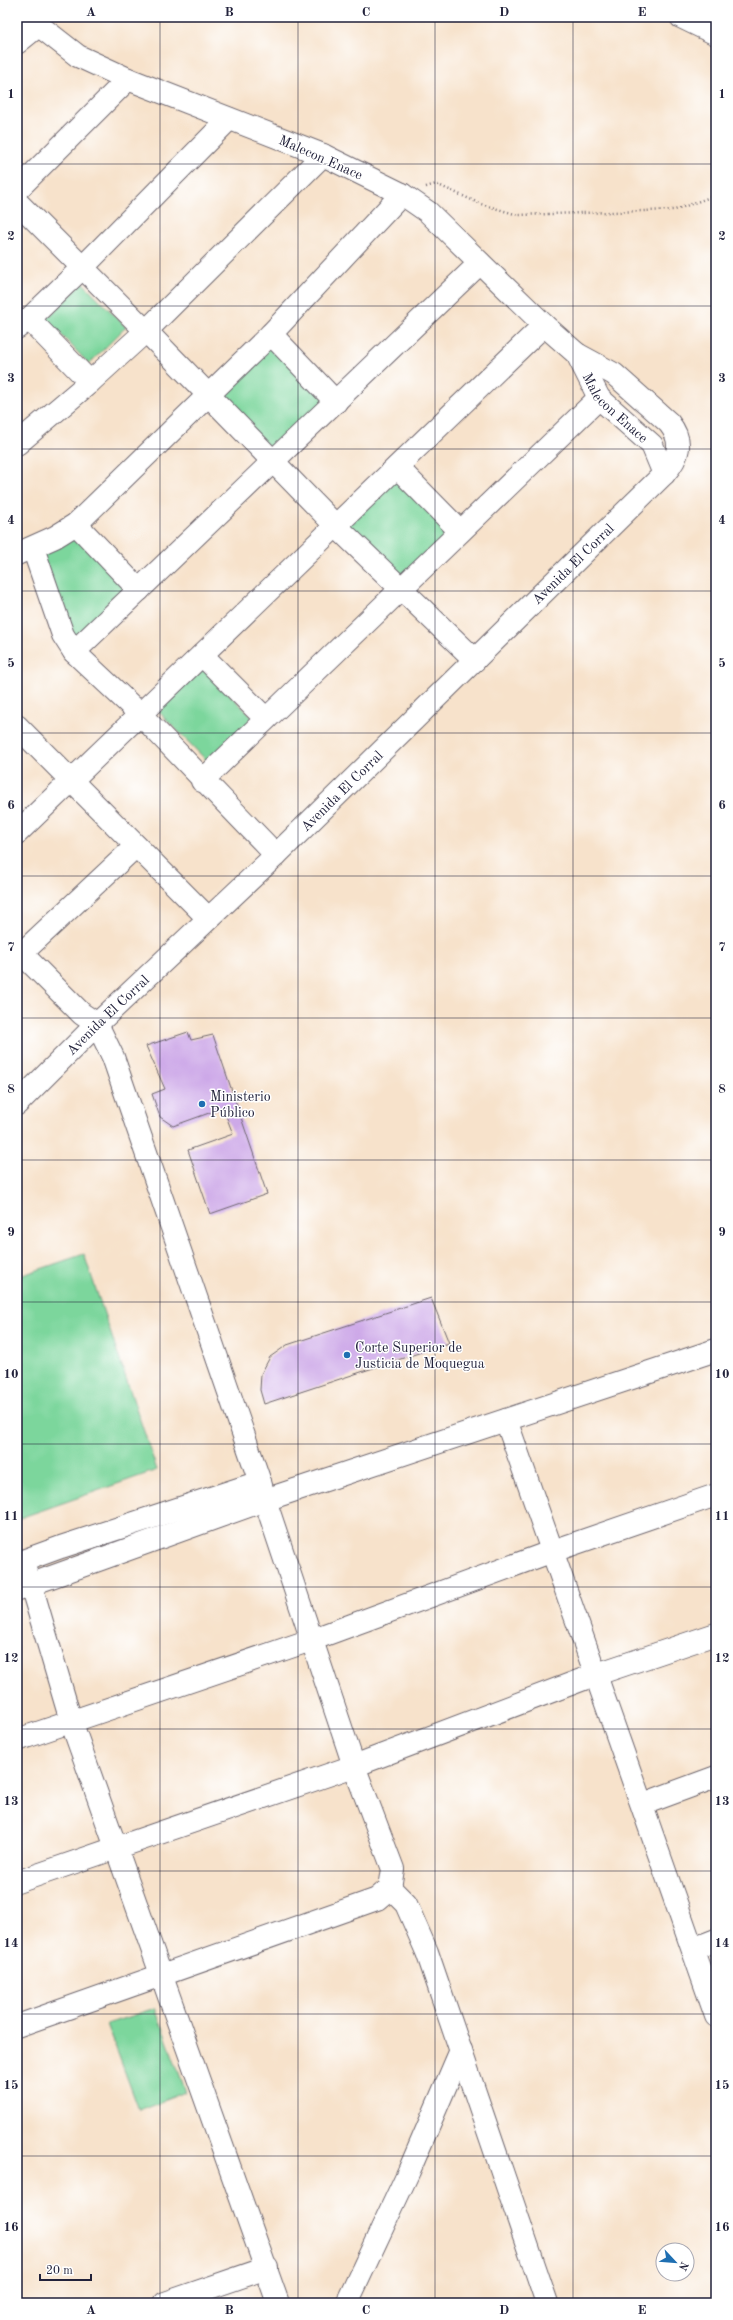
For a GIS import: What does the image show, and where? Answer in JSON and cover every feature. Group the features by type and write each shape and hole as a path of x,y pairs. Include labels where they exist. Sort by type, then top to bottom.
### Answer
{"street":[{"path":"681,17 716,34"},
{"path":"17,43 33,22"},
{"name":"Malecon Enace","path":"33,22 78,56 128,79 323,155 402,194 428,212 544,325 577,354 614,374 669,423 676,432 679,442 678,452 673,464 664,474 652,445 599,398 577,354"},
{"path":"17,190 128,79"},
{"path":"90,382 23,323 83,267 229,119"},
{"path":"17,444 90,382 146,331 323,155"},
{"path":"276,855 202,781 140,714 74,652 63,635 25,551 76,524 209,397 271,334 402,194"},
{"path":"17,202 83,267 336,526 475,660"},
{"path":"74,652 480,263"},
{"path":"17,833 544,325"},
{"path":"271,334 336,402"},
{"path":"202,781 400,588 599,398"},
{"path":"397,467 460,531"},
{"name":"Avenida El Corral","path":"20,1096 276,855 664,474"},
{"path":"76,524 139,590"},
{"path":"202,655 266,719"},
{"path":"17,726 208,918"},
{"path":"17,2026 378,1899 390,1888 393,1869 354,1766 262,1491 113,1057 97,1024 82,1014 19,951 136,846"},
{"path":"278,2303 267,2268 24,1587 20,1562 506,1420 716,1350"},
{"path":"506,1420 597,1674 716,2016"},
{"path":"24,1587 262,1491"},
{"path":"17,1740 311,1640 553,1551 716,1496"},
{"path":"17,1882 354,1766 597,1674 716,1634"},
{"path":"642,1804 716,1777"},
{"path":"390,1888 406,1904 411,1912 427,1952 547,2303"},
{"path":"693,1948 716,1940"},
{"path":"347,2303 409,2171 461,2050"},
{"path":"165,2303 267,2268"}],"path":[{"path":"402,194 436,184 481,204 518,215 675,210 716,195"}],"green space":[{"path":"83,283 126,327 89,364 46,319"},
{"path":"270,342 327,402 274,454 215,397"},
{"path":"396,473 453,532 400,582 343,526"},
{"path":"75,533 132,592 76,645 41,553"},
{"path":"201,665 254,719 209,763 157,710"},
{"path":"84,1254 157,1470 17,1519 17,1277"},
{"path":"155,2008 186,2092 139,2110 107,2024"}],"building":[{"path":"188,1032 191,1040 213,1035 267,1194 210,1214 188,1150 233,1134 223,1108 173,1126 160,1117 152,1094 165,1089 146,1046"},
{"path":"431,1298 449,1343 264,1404 260,1390 261,1374 270,1357 287,1345"}],"place":[{"name":"Ministerio Público","path":"202,1104"},
{"name":"Corte Superior de Justicia de Moquegua","path":"347,1355"}]}
